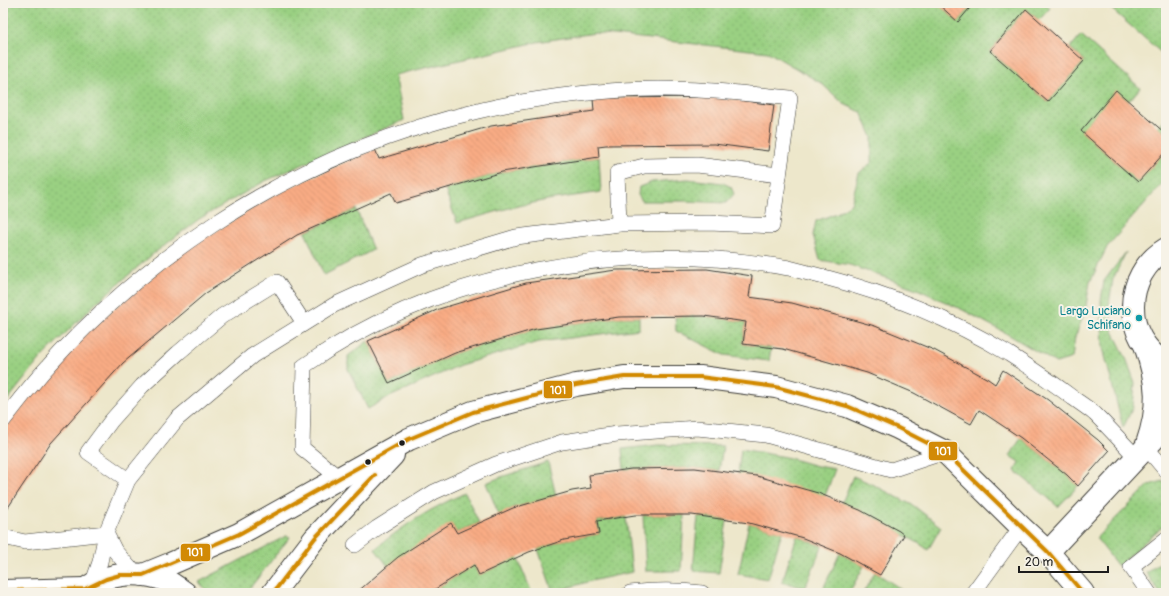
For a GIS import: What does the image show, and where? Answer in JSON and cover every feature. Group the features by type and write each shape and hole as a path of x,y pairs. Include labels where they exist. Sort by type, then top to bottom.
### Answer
{"street":[{"path":"1162,249 1142,273 1137,283 1132,303 1135,325 1139,335 1152,353 1166,364"},
{"path":"1141,452 1153,426 1157,404 1151,363 1145,344"},
{"path":"139,575 170,564 239,534 409,439 474,412 576,385 624,377 700,377 776,387 847,406 898,428 945,452 1048,552 1083,593"},
{"path":"1048,552 1166,426"},
{"path":"273,593 314,538 409,439"},
{"path":"3,591 86,589 120,575 139,575 167,581 185,593"}],"lane":[{"path":"3,421 59,353 103,310 149,270 199,233 251,201 305,172 361,147 419,127 493,108 538,99 600,91 661,89 722,90 790,98 772,226 709,223 619,224 516,237 422,264 334,305 252,356 178,419 128,480 106,533 100,562 86,589"},
{"path":"619,224 617,173 644,166 697,165 779,175"},
{"path":"339,478 302,448 304,366 330,348 390,316 454,292 526,272 586,262 654,257 722,259 790,269 856,285 920,308 982,337 1040,373 1166,471"},
{"path":"128,480 88,452 111,420 137,392 178,353 222,316 277,282 304,323"},
{"path":"355,545 377,528 434,492 496,464 562,442 638,432 698,428 766,435 891,470 945,452"},
{"path":"972,593 1021,527"},
{"path":"106,533 115,551 139,575"},
{"path":"3,537 25,542 106,533"},
{"path":"1149,593 1131,567 1166,539"},
{"path":"630,593 641,591 687,591 702,593"}],"green space":[{"path":"3,3 937,3 958,22 974,3 1045,3 1050,8 1039,20 1026,9 990,51 1048,102 1084,61 1070,48 1081,35 1140,88 1129,101 1116,91 1081,131 1138,182 1166,151 1166,179 1107,247 1090,282 1085,312 1075,337 1072,358 1056,363 963,310 917,289 850,265 820,260 813,235 816,221 837,213 851,204 859,173 872,162 872,137 861,112 844,104 821,83 768,52 595,33 537,42 395,75 404,120 265,181 199,219 153,254 96,303 41,358 3,406"},
{"path":"1109,3 1166,3 1166,57 1107,5"},
{"path":"1166,118 1166,134 1158,127"},
{"path":"599,157 601,192 547,200 509,208 457,223 445,189 502,172"},
{"path":"688,179 723,183 731,187 734,194 726,203 642,201 638,195 639,187 652,182"},
{"path":"356,209 373,250 324,275 305,232"},
{"path":"1126,252 1113,279 1109,304 1113,331 1126,358 1135,383 1133,407 1123,428 1103,348 1101,301 1104,281"},
{"path":"675,316 704,316 746,322 743,344 771,348 769,361 724,355 676,331"},
{"path":"619,317 639,317 639,329 539,342 460,365 385,399 368,409 348,369 348,356 368,341 389,383 455,353 536,329"},
{"path":"1021,438 1067,475 1078,486 1058,507 1015,471 1019,462 1010,456"},
{"path":"658,445 723,446 719,471 695,468 624,470 622,449"},
{"path":"741,449 786,457 817,466 835,469 825,496 738,474"},
{"path":"548,462 556,496 513,508 499,515 486,483"},
{"path":"853,476 872,484 914,506 941,527 928,550 919,543 881,522 842,503"},
{"path":"1163,481 1166,487 1166,523 1118,566 1096,538 1149,485"},
{"path":"465,493 479,523 457,533 451,524 388,566 375,549 418,518 441,504"},
{"path":"643,515 684,515 681,571 646,571"},
{"path":"698,516 727,520 719,573 693,571"},
{"path":"626,517 632,572 591,581 553,592 538,549 564,540 599,534 597,521"},
{"path":"749,523 782,532 768,579 738,574"},
{"path":"286,536 290,537 246,593 209,593 199,582"},
{"path":"797,536 822,546 805,588 782,582"},
{"path":"840,553 864,566 849,593 821,593"},
{"path":"517,557 532,593 429,593 474,565 479,575"},
{"path":"1166,558 1166,593 1160,593 1146,573"},
{"path":"875,572 904,591 903,593 863,593"}],"building":[{"path":"937,3 974,3 958,22"},
{"path":"1026,9 1084,61 1048,102 990,51"},
{"path":"1116,90 1166,134 1166,151 1138,182 1081,131"},
{"path":"717,97 774,105 768,151 714,144 598,146 599,157 502,172 396,203 391,193 297,235 206,293 123,363 51,443 3,515 3,431 14,414 90,329 178,255 275,194 375,149 379,159 491,126 594,111 593,99"},
{"path":"707,269 752,276 749,297 792,303 875,326 934,350 995,384 1003,370 1048,400 1098,440 1109,451 1078,486 1067,475 1021,438 979,410 971,424 914,393 867,373 783,349 743,344 746,322 704,316 619,317 536,329 455,353 389,383 368,341 439,309 526,283 616,270"},
{"path":"695,468 757,476 818,493 860,510 904,535 880,575 840,553 803,538 749,523 692,515 635,515 597,521 599,534 564,540 529,552 479,575 474,565 429,593 356,593 398,557 451,523 457,533 513,508 572,491 591,488 589,475 631,469"}],"transit line":[{"name":"101","path":"3,591 85,589 106,579 120,575 143,575 239,534 409,439 473,412 576,385 624,377 700,377 776,387 847,406 898,428 945,452 1048,552 1083,593"},
{"name":"101","path":"273,593 315,538 375,475"}],"place":[{"name":"Largo Luciano Schifano","path":"1139,318"}]}
